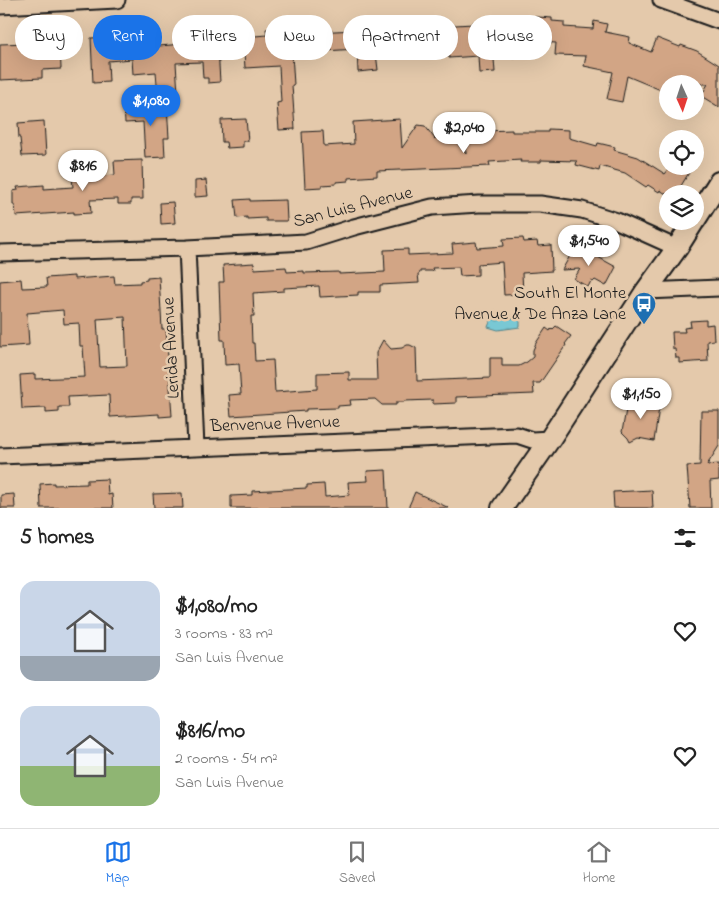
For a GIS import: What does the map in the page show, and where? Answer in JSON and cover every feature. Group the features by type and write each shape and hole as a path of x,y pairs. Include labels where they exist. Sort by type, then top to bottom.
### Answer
{"main road":[{"path":"704,206 719,182"},
{"path":"502,508 550,440 646,291 689,230"}],"street":[{"path":"0,6 117,0"},
{"path":"661,0 719,21"},
{"name":"San Luis Avenue","path":"0,253 186,248 306,242 354,227 432,207 479,204 540,204 582,210 617,222 677,248"},
{"name":"Lerida Avenue","path":"186,248 196,447"},
{"path":"646,291 719,288"},
{"name":"Benvenue Avenue","path":"0,456 517,435 532,440 550,440"}],"water":[{"path":"492,317 520,319 520,327 498,330 488,327"}],"building":[{"path":"552,21 564,22 564,27 593,29 594,21 607,24 605,32 630,37 629,43 651,52 657,38 697,51 719,65 719,107 704,98 704,91 708,84 704,84 704,75 659,75 659,89 627,76 622,102 607,99 613,72 584,66 586,56 555,55 556,43 552,43"},
{"path":"468,24 468,57 458,57 458,25"},
{"path":"333,31 343,31 343,50 333,50"},
{"path":"265,35 265,60 292,60 295,129 279,130 277,103 281,102 279,66 245,68 244,60 255,60 255,36"},
{"path":"91,38 93,38 93,60 120,60 108,61 109,82 93,83"},
{"path":"0,44 15,44 15,60 61,60 61,69 42,70 42,78 0,80"},
{"path":"172,45 172,60 219,60 220,82 208,83 208,78 203,78 202,62 176,63 178,94 158,96 156,72 133,74 132,60 162,60 162,46"},
{"path":"357,60 377,60 378,70 358,72"},
{"path":"478,60 494,60 495,72 479,73"},
{"path":"167,105 169,138 164,138 165,157 145,158 143,122 125,123 124,107"},
{"path":"246,119 248,141 243,141 243,147 227,148 226,142 222,142 221,120"},
{"path":"400,119 402,148 418,125 425,126 435,139 444,126 466,154 465,129 482,128 483,131 512,130 512,132 548,132 548,129 569,130 569,138 597,146 598,143 615,147 614,150 638,157 659,170 659,175 688,175 681,185 659,185 659,192 648,185 646,187 625,173 600,166 599,171 576,165 577,161 541,160 541,162 520,162 521,160 489,162 490,166 377,171 377,176 348,178 348,181 336,182 336,184 305,188 302,132 323,131 324,146 354,144 353,122"},
{"path":"44,121 46,155 22,156 18,123"},
{"path":"142,160 143,199 131,199 131,204 118,204 118,199 90,200 91,213 74,214 74,212 16,216 15,205 13,205 13,191 18,190 17,187 44,185 44,189 73,187 72,178 115,175 114,161"},
{"path":"206,180 208,196 195,197 195,181"},
{"path":"250,199 250,201 286,200 287,221 266,221 266,218 237,218 235,200"},
{"path":"173,202 175,223 161,224 160,203"},
{"path":"523,238 524,242 537,241 538,246 551,245 552,271 522,273 523,294 504,295 502,262 478,264 478,275 460,276 459,267 432,268 433,271 420,271 418,274 419,283 380,285 380,292 358,292 358,295 320,297 319,286 284,288 284,291 253,293 254,316 251,316 252,343 254,343 255,361 273,360 275,392 317,389 317,373 349,372 349,380 377,380 376,353 383,340 391,349 402,348 407,345 416,348 417,381 490,378 490,358 502,358 502,366 519,366 533,357 536,343 546,328 550,331 556,326 571,336 540,383 533,383 534,394 456,397 456,403 433,404 433,400 404,401 396,402 396,405 382,405 375,399 350,400 351,405 338,406 338,408 231,416 229,395 241,394 239,364 225,365 224,340 221,340 219,282 224,282 223,265 254,263 255,269 286,267 287,272 304,271 304,273 385,272 384,250 408,249 408,255 453,253 452,244 476,242 477,248 504,246 503,239"},
{"path":"576,245 616,267 606,286 595,280 591,281 588,287 574,279 580,269 562,270"},
{"path":"74,276 74,279 114,276 115,284 140,283 140,281 147,280 147,278 159,277 162,329 166,329 172,416 159,417 159,414 110,417 109,395 68,397 69,407 59,407 59,412 46,413 46,408 22,409 20,375 35,374 35,379 85,377 83,346 80,346 79,323 64,324 63,310 27,313 29,345 0,347 0,281 21,279 22,288 47,287 46,278","holes":["125,317 127,366 100,367 97,319"]},
{"path":"706,320 706,325 713,324 714,340 707,341 708,361 679,363 679,358 676,358 675,349 673,349 672,332 685,332 684,328 691,327 690,321"},
{"path":"643,398 658,401 657,407 659,408 654,441 638,438 630,442 622,432 627,404 636,405 637,400 642,401"},
{"path":"701,411 719,411 719,446 707,465 719,464 719,480 710,481 711,508 690,508 687,466 700,465"},
{"path":"386,470 388,508 231,508 231,496 252,495 252,491 307,488 307,485 324,484 325,497 349,495 348,482 368,481 367,471"},
{"path":"107,479 108,495 112,494 113,508 41,508 40,484 87,484 87,480"},
{"path":"652,490 653,508 614,508 613,492"},
{"path":"415,492 449,508 408,508"},
{"path":"182,493 183,508 154,508 153,494"},
{"path":"14,494 15,508 1,508 1,495"}],"place":[{"name":"South El Monte Avenue & De Anza Lane","path":"644,325"}]}
